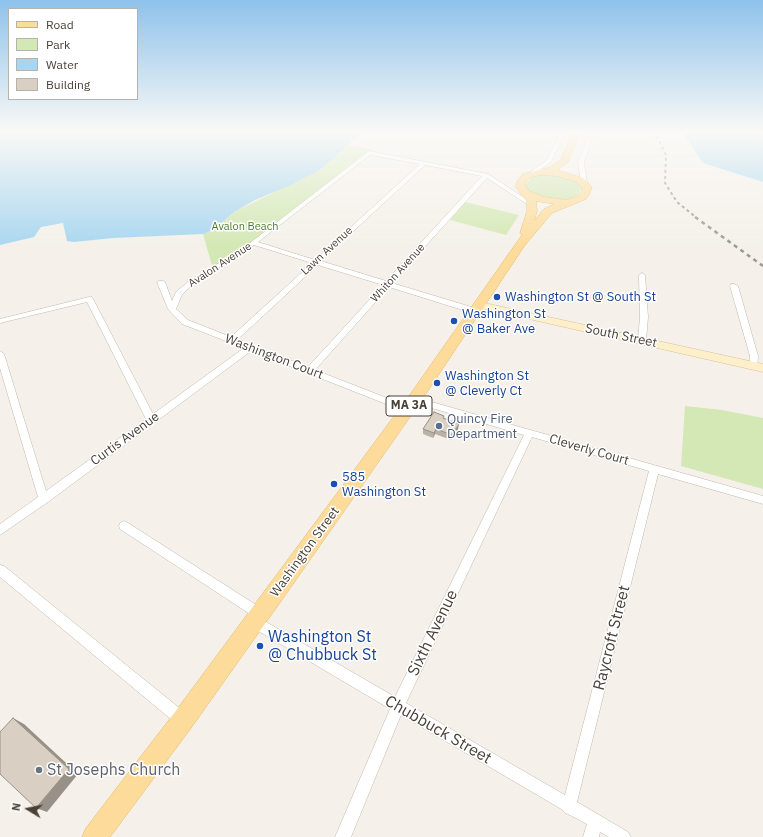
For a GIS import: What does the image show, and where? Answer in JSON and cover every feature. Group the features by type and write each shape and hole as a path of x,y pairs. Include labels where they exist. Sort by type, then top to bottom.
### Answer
{"main road":[{"path":"532,205 531,201 520,186 521,182 526,176 544,171"},
{"path":"570,171 582,182"},
{"path":"536,173 566,174 582,182"},
{"name":"MA 3A","path":"568,203 577,200 586,193 587,187 582,182"},
{"path":"525,193 542,200 568,203"},
{"name":"Washington Street","path":"94,837 183,720 257,618 411,404 522,243 548,211 568,203"},
{"name":"Washington Street","path":"522,243 531,216 532,205"},
{"name":"South Street","path":"477,308 642,340 759,367"}],"street":[{"name":"Avalon Avenue","path":"172,310 179,294 191,282 254,243 346,171"},
{"name":"Lawn Avenue","path":"231,341 414,171"},
{"path":"467,171 486,175 532,205"},
{"path":"581,171 582,182"},
{"name":"Whiton Avenue","path":"309,371 486,175"},
{"path":"254,243 388,284 477,308"},
{"path":"642,275 644,317 642,340"},
{"name":"Washington Court","path":"161,282 172,310 185,322 309,371 411,404"},
{"path":"734,286 754,356 759,367"},
{"path":"0,321 89,298 151,420"},
{"name":"Curtis Avenue","path":"0,530 250,348"},
{"path":"0,354 44,499"},
{"name":"Cleverly Court","path":"411,404 530,433 763,500"},
{"name":"Sixth Avenue","path":"343,837 398,706 530,433"},
{"name":"Raycroft Street","path":"569,807 654,469"},
{"name":"Chubbuck Street","path":"124,526 257,618 398,706 569,807 623,837"},
{"path":"0,570 183,720"},
{"path":"591,837 595,821"}],"green space":[{"name":"Avalon Beach","path":"318,171 346,171 254,243 213,269 203,234 213,230 234,212"},
{"path":"554,174 577,182 581,187 579,194 570,199 553,200 532,194 526,189 526,184 531,178 538,175"},
{"path":"465,202 519,215 506,235 450,220"},
{"path":"685,406 722,410 763,418 763,489 681,466"}],"water":[{"path":"0,171 318,171 289,186 255,200 234,212 213,230 203,234 113,238 74,242 67,241 63,223 41,227 34,237 0,245"},
{"path":"728,171 763,171 763,182"}],"building":[{"name":"Quincy Fire Department","path":"434,412 444,416 443,418 459,424 452,435 436,429 434,433 423,429"},
{"name":"St Josephs Church","path":"13,718 69,769 36,808 0,774 0,732"}],"railway":[{"path":"665,171 665,183 677,202 697,218"},
{"path":"695,217 763,266"}],"place":[{"name":"Washington St @ South St","path":"497,297"},
{"name":"Washington St @ Baker Ave","path":"454,321"},
{"name":"Washington St @ Cleverly Ct","path":"437,383"},
{"name":"Quincy Fire Department","path":"439,426"},
{"name":"585 Washington St","path":"334,484"},
{"name":"Washington St @ Chubbuck St","path":"260,646"},
{"name":"St Josephs Church","path":"39,770"}]}
